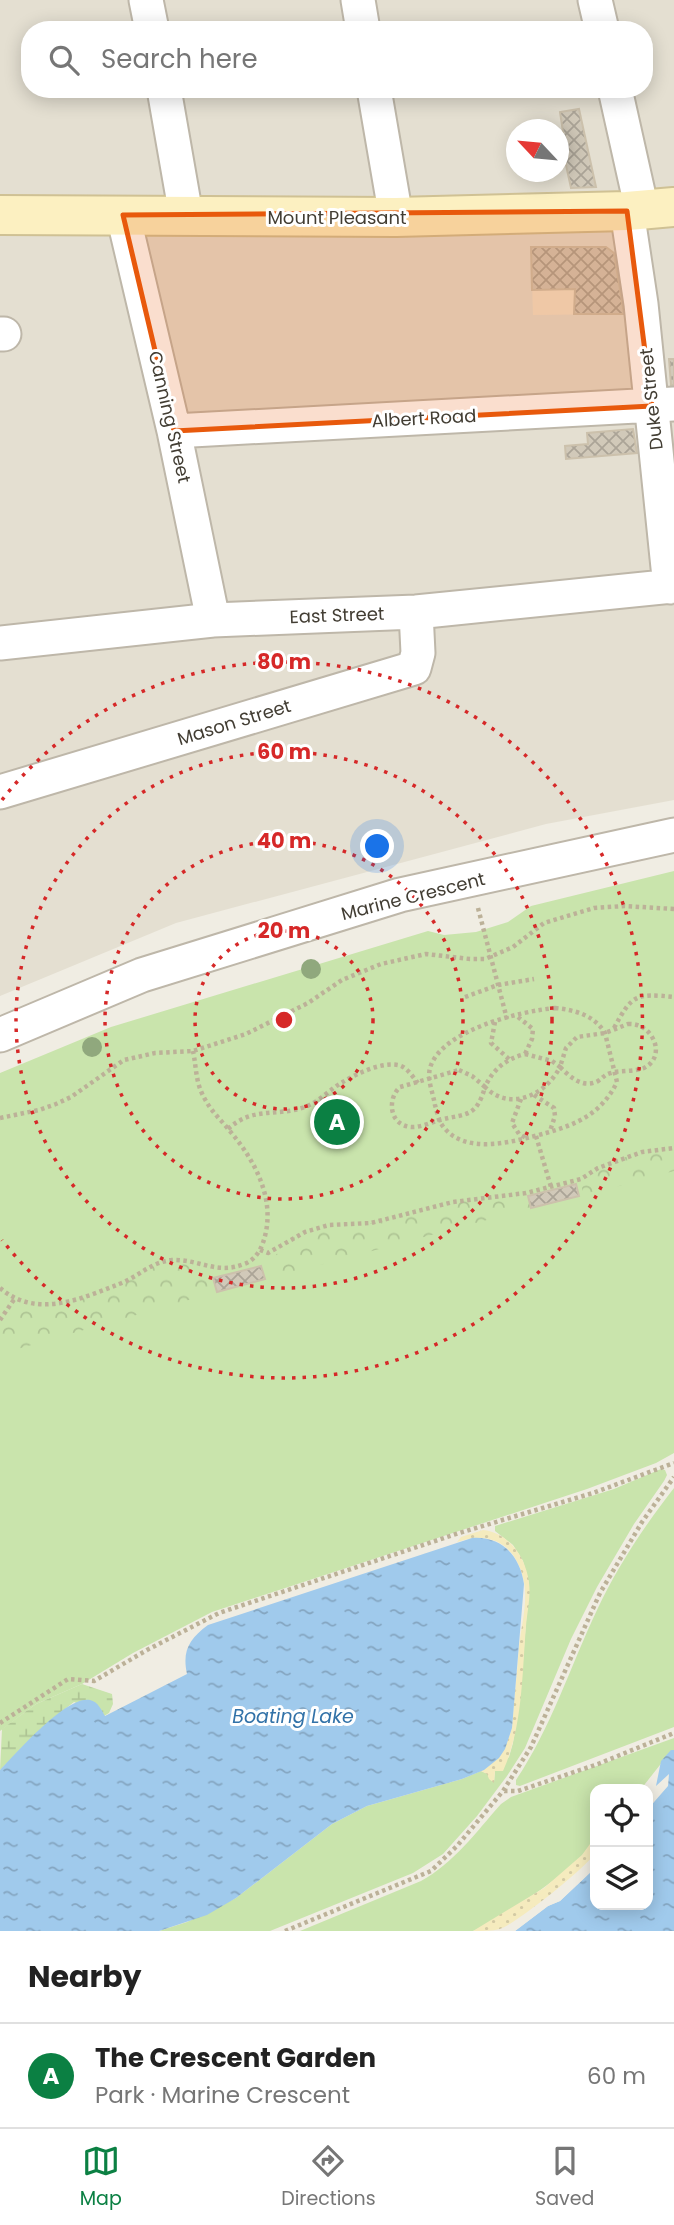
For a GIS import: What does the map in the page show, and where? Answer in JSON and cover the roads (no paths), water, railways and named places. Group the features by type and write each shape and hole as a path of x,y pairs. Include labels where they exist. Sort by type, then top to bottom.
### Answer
{"street":[{"path":"146,0 150,21"},
{"path":"358,0 362,21"},
{"path":"595,0 600,21"},
{"path":"166,98 186,215"},
{"path":"375,98 396,217"},
{"name":"Duke Street","path":"617,98 648,209 641,304 663,405 672,586"},
{"name":"Mount Pleasant","path":"0,215 396,217 648,209"},
{"name":"Canning Street","path":"123,215 174,431 213,620"},
{"name":"Albert Road","path":"174,431 663,405"},
{"name":"East Street","path":"0,643 213,620 416,612 672,586"},
{"name":"Mason Street","path":"0,792 414,668 418,653 416,612"},
{"name":"Marine Crescent","path":"0,1035 142,975 400,895 674,835"}],"water":[{"name":"Boating Lake","path":"472,1538 492,1540 508,1550 518,1565 524,1584 512,1728 499,1758 484,1770 462,1779 367,1806 332,1824 236,1898 207,1915 159,1931 0,1931 0,1770 55,1716 80,1701 90,1700 97,1704 105,1716 187,1674 188,1646 208,1625"},
{"path":"674,1750 674,1931 515,1931 548,1906 560,1901 590,1873 590,1910 653,1910 653,1803 668,1786 669,1774 656,1786 661,1761"}],"place":[{"name":"The Crescent Garden","path":"337,1122"}]}
